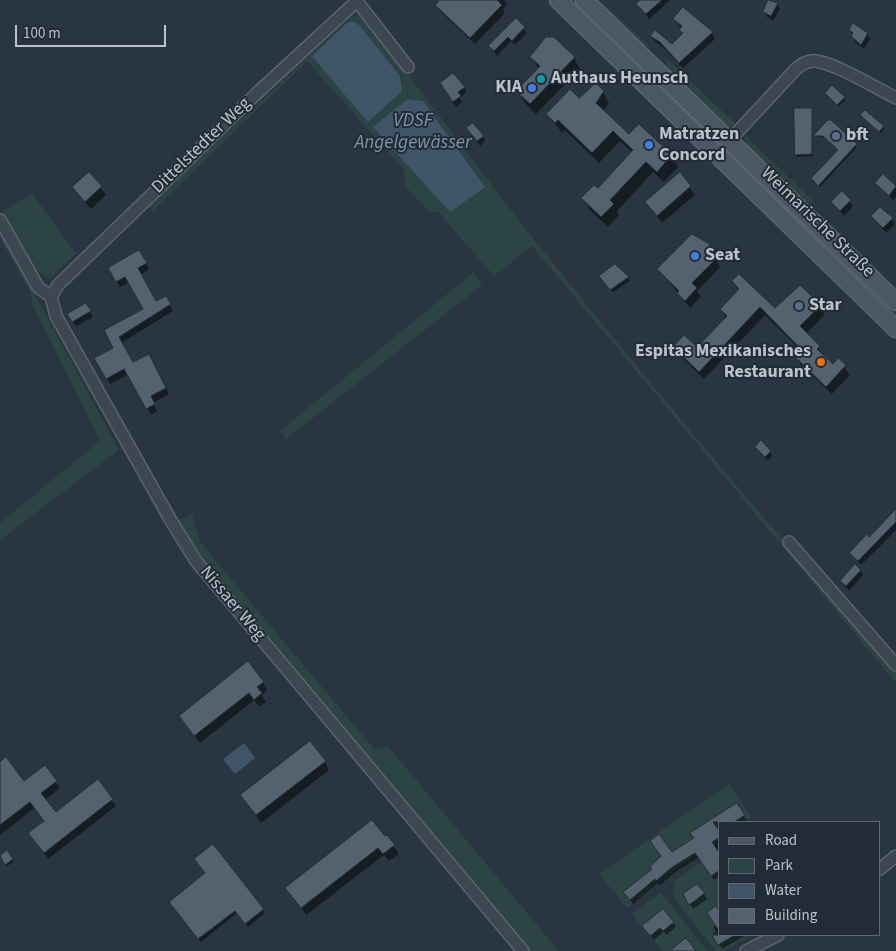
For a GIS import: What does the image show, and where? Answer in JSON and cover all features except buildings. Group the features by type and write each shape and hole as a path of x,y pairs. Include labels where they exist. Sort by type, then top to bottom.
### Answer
{"main road":[{"name":"Weimarische Straße","path":"558,0 896,329"},
{"name":"Weimarische Straße","path":"584,0 896,302"},
{"path":"716,154 729,141"}],"street":[{"path":"357,0 408,67"},
{"name":"Dittelstedter Weg","path":"52,297 58,284 357,0"},
{"path":"729,141 795,70 805,62 816,61 834,68 896,98"},
{"path":"0,220 38,287 52,297"},
{"name":"Nissaer Weg","path":"52,297 56,316 170,519 196,561 522,951"},
{"path":"789,542 896,665"},
{"path":"881,868 896,856"},
{"path":"746,951 776,936"}],"green space":[{"path":"566,0 576,0 717,137 693,117 683,112"},
{"path":"590,0 599,0 648,45 649,53"},
{"path":"359,16 382,43 426,97 532,237 621,347 757,510 896,671 896,683 532,246 494,276 438,212 429,212 406,187 404,169 307,61 153,211 149,205 351,17","holes":["360,26 400,76 402,84","408,99 423,101 485,187"]},
{"path":"665,57 737,125 733,127 722,125 669,75"},
{"path":"744,134 815,203 796,199 746,147"},
{"path":"730,153 734,154 896,311 896,319 728,156"},
{"path":"32,193 76,254 49,279 36,270 0,213"},
{"path":"824,217 884,275 876,272 818,219"},
{"path":"0,230 119,450 0,540 0,523 100,441 33,306 30,292 0,238"},
{"path":"474,272 482,285 286,439 280,431"},
{"path":"195,513 193,522 201,543 375,750 388,746 559,951 530,951 523,944 189,540 176,521"},
{"path":"729,784 751,817 745,821 718,821 718,840 678,868 627,908 599,874"},
{"path":"718,849 718,936 750,936 723,951 716,951 675,900 673,890 676,880"},
{"path":"660,893 707,951 662,951 632,914"}],"water":[{"name":"VDSF Angelgewässer","path":"348,22 355,22 360,26 400,76 402,91 368,122 312,56"},
{"name":"VDSF Angelgewässer","path":"408,99 423,101 485,187 450,212 373,127"},
{"path":"244,743 255,758 235,774 223,759"}],"place":[{"name":"Authaus Heunsch","path":"541,79"},
{"name":"KIA","path":"532,88"},
{"name":"bft","path":"836,136"},
{"name":"Matratzen Concord","path":"649,145"},
{"name":"Seat","path":"695,256"},
{"name":"Star","path":"799,306"},
{"name":"Espitas Mexikanisches Restaurant","path":"821,362"}]}
